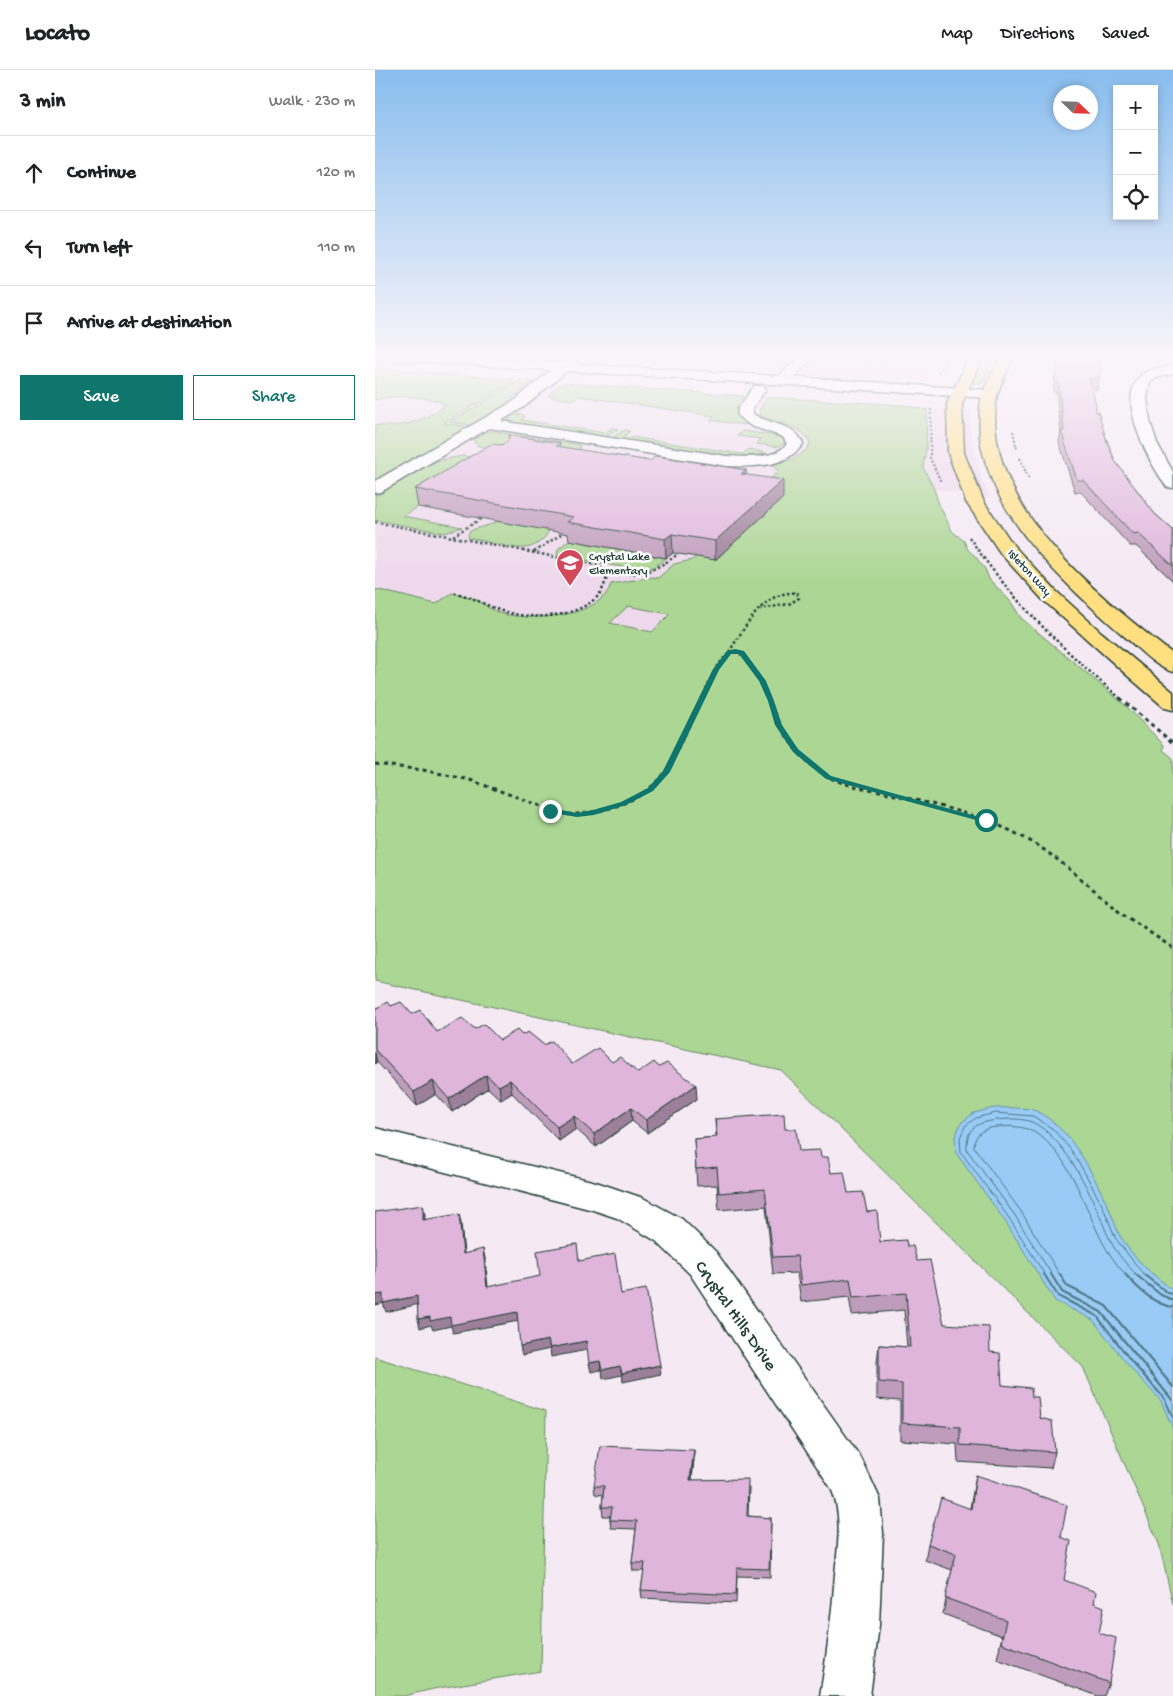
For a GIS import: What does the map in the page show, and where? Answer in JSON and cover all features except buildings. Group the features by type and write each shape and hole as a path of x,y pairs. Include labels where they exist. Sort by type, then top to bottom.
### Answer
{"main road":[{"name":"Isleton Way","path":"952,431 958,467 966,487 984,518 1022,565 1067,613 1173,703"},
{"name":"Isleton Way","path":"986,431 990,455 997,475 1017,511 1055,558 1096,600 1173,665"}],"street":[{"path":"375,488 475,431"},
{"path":"539,431 727,460 757,461 787,452 795,444 789,434 780,431"},
{"path":"1144,431 1160,464 1173,483"},
{"path":"446,448 474,452"},
{"name":"Crystal Hills Drive","path":"375,1141 596,1196 630,1208 669,1230 703,1263 846,1473 858,1499 861,1532 855,1625 845,1696"}],"path":[{"path":"1013,431 1018,454 1031,484"},
{"path":"453,537 482,518"},
{"path":"375,522 597,565 608,574 638,575 654,572 678,554"},
{"path":"533,552 563,533"},
{"path":"455,593 477,598 488,606 504,612 530,616 551,615 583,607 596,599 604,588 608,574"},
{"path":"375,764 423,770 470,780 563,814 577,815 609,808 650,789 666,772 716,669 760,609 779,594 792,592 797,593 799,596 799,598 789,604 760,609"},
{"path":"729,653 735,651 741,653 746,659 762,681 779,725 788,740 806,760 829,777 950,809 986,820 1018,834 1049,853 1126,916 1173,948"}],"shaded area":[{"name":"Crystal Lake Elementary","path":"375,431 971,431 981,478 990,497 871,480 595,758 375,676"}],"green space":[{"path":"375,431 461,431 375,480"},
{"path":"489,431 580,445 579,449 562,460 478,446 474,442 474,439"},
{"path":"566,431 605,433 615,431 606,437"},
{"path":"623,431 629,431 624,436 743,454 749,449 766,453 749,457 730,457 612,438"},
{"path":"743,431 777,436 783,439 785,443 778,447 756,444 761,439 737,436"},
{"path":"800,431 926,431 923,467 952,531 964,541 968,550 985,569 989,579 1011,602 1021,618 1125,705 1164,745 1163,750 1173,758 1173,1604 1159,1544 1083,1367 781,1070 375,981 375,589 436,604 452,593 474,599 500,613 517,616 548,617 580,610 594,604 605,595 611,584 652,577 658,578 674,564 692,560 696,557 761,487 779,471 771,465 798,456 807,449 810,444","holes":["628,606 669,615 652,632 610,623"]},
{"path":"462,456 495,460 403,516 462,527 445,533 375,520 375,496 436,461"},
{"path":"497,521 549,530 539,542 524,548 468,538 469,532"},
{"path":"569,540 666,558 656,566 643,571 557,555 558,549"},
{"path":"375,1357 546,1411 541,1671 433,1689 404,1696 375,1696"}],"water":[{"path":"994,1108 1016,1108 1036,1111 1060,1128 1070,1139 1087,1165 1125,1244 1143,1266 1173,1290 1173,1429 1161,1401 1128,1365 1093,1320 1055,1301 1005,1221 956,1153 955,1137 961,1123 974,1113"}],"place":[{"name":"Crystal Lake Elementary","path":"570,587"}],"route":[{"path":"550,811 577,815 594,812 623,803 650,789 657,783 666,772 716,669 729,653 735,651 741,653 762,681 779,725 796,750 829,777 986,820"}]}
